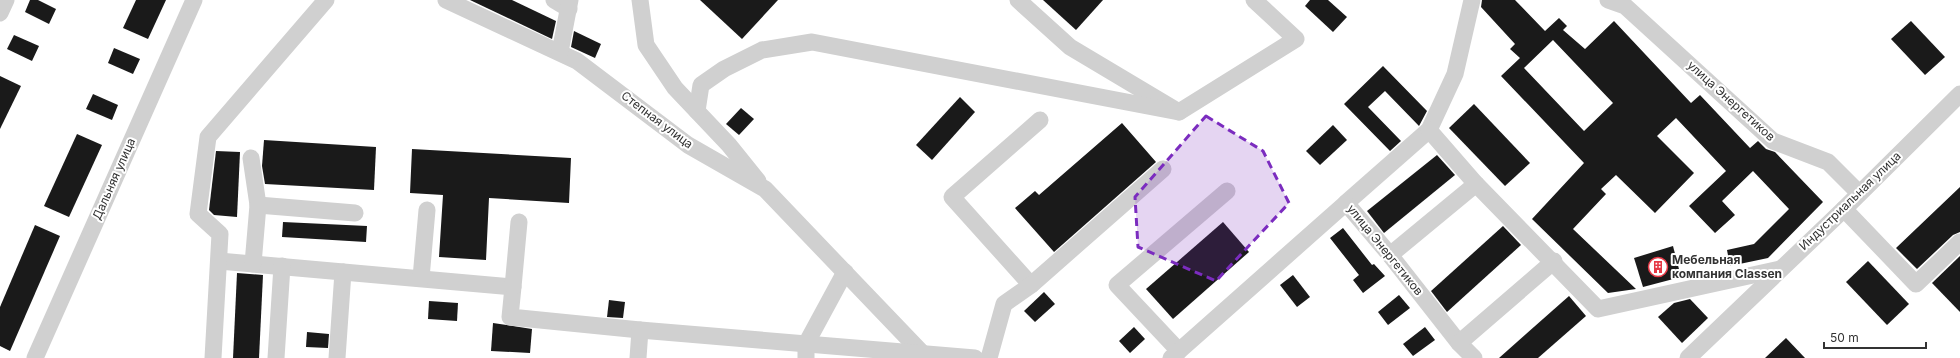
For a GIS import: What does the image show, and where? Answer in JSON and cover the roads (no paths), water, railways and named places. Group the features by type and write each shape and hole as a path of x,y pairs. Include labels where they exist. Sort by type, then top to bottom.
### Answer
{"street":[{"path":"0,13 6,0"},
{"name":"Дальняя улица","path":"35,358 194,0"},
{"path":"213,358 220,234 198,214 208,137 326,0"},
{"name":"Степная улица","path":"446,0 577,61 688,145 765,189 923,356"},
{"path":"554,0 570,5 560,52"},
{"path":"640,0 646,45 675,88 729,145 765,189"},
{"path":"1018,0 1070,47 1179,112"},
{"path":"697,111 701,85 724,69 762,50 812,42 1179,112 1296,39 1254,0"},
{"name":"улица Энергетиков","path":"1472,0 1455,74 1429,130 1346,203 1390,255 1459,343 1474,358"},
{"name":"улица Энергетиков","path":"1608,0 1625,6 1773,141 1828,162 1859,193"},
{"name":"Индустриальная улица","path":"1688,358 1844,209 1960,94"},
{"path":"1031,285 952,197 1040,120"},
{"path":"1429,130 1476,184 1554,261 1598,309 1780,269"},
{"path":"251,158 258,205 253,264"},
{"path":"989,358 1004,304 1031,285 1163,169"},
{"path":"1390,255 1476,184"},
{"path":"1227,191 1117,285 1175,355 1346,203"},
{"path":"258,205 355,213"},
{"path":"1844,209 1916,284 1960,242"},
{"path":"421,278 427,210"},
{"path":"519,222 510,317 640,330 806,351 975,358"},
{"path":"219,261 513,287"},
{"path":"1459,343 1554,261"},
{"path":"276,358 282,266"},
{"path":"337,358 343,272"},
{"path":"806,351 845,272"},
{"path":"638,358 640,330"}],"place":[{"name":"Мебельная компания Сlassen","path":"1658,267"}]}
